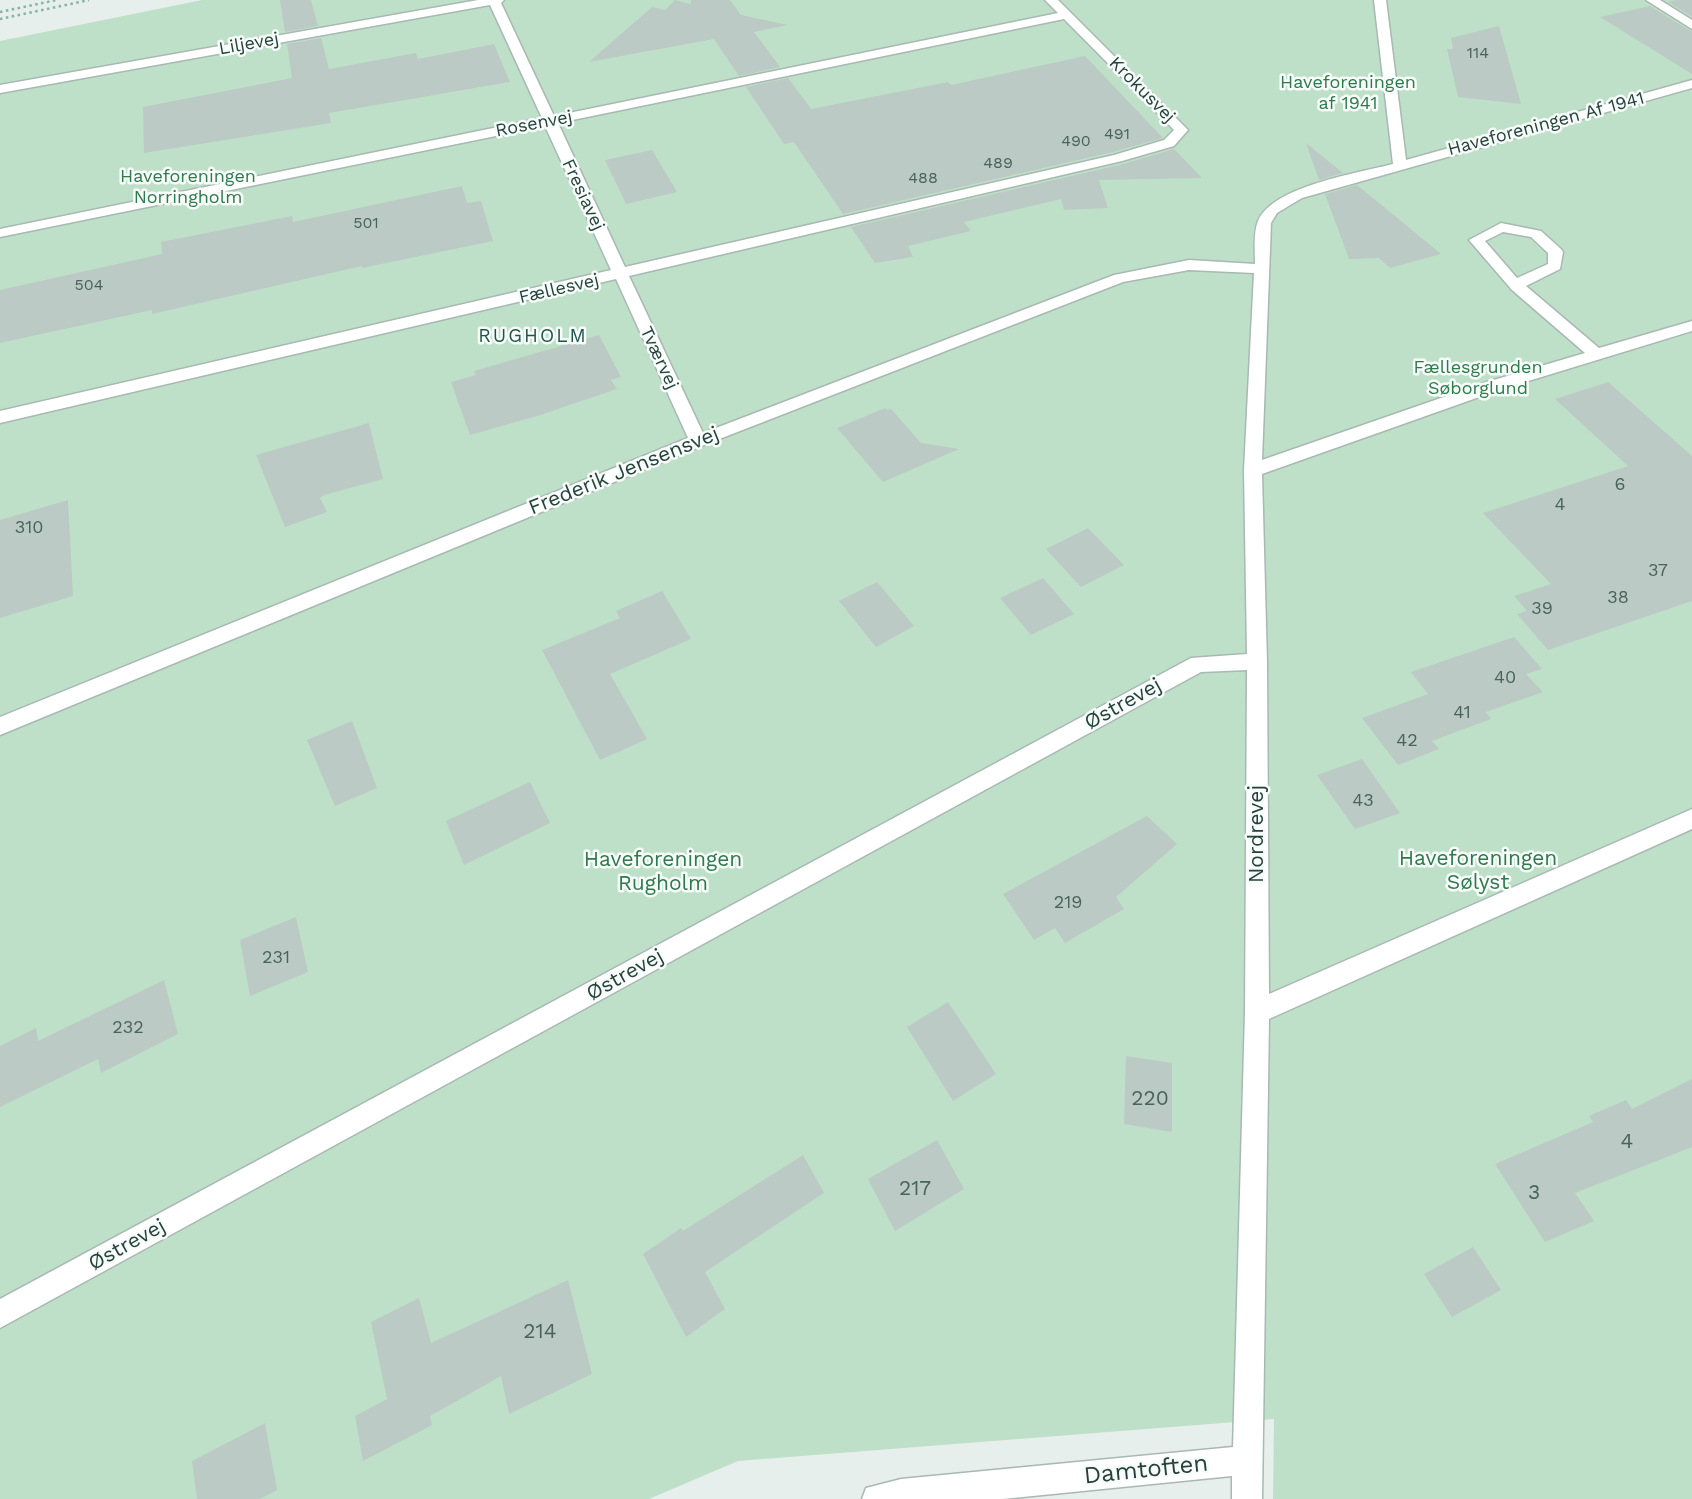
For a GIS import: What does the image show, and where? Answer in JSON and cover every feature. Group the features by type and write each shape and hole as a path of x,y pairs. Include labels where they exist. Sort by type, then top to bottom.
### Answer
{"street":[{"name":"Liljevej","path":"0,89 495,0"},
{"name":"Fresiavej","path":"495,0 619,275"},
{"name":"Krokusvej","path":"1051,0 1181,130 1170,143 1117,158"},
{"path":"1380,0 1400,164"},
{"path":"1652,0 1692,24"},
{"name":"Rosenvej","path":"0,233 1067,15"},
{"name":"Haveforeningen Af 1941","path":"1272,211 1297,195 1692,84"},
{"name":"Fællesvej","path":"0,417 1117,158"},
{"name":"Nordrevej","path":"1247,1499 1257,1012 1257,662 1253,470 1260,269 1264,223 1272,211"},
{"path":"1517,284 1555,267 1556,252 1535,234 1502,227 1476,240 1490,261 1597,355"},
{"name":"Frederik Jensensvej","path":"0,726 698,440 1119,278 1189,265 1260,269"},
{"name":"Tværvej","path":"619,275 698,440"},
{"path":"1253,470 1493,386 1692,326"},
{"name":"Østrevej","path":"0,1314 1198,664 1257,662"},
{"path":"1257,1012 1692,819"},
{"name":"Damtoften","path":"877,1499 901,1494 1248,1460"}],"path":[{"path":"0,12 57,0"},
{"path":"0,19 89,0"}],"green space":[{"name":"Haveforeningen Rugholm","path":"202,0 1692,0 1692,1499 1273,1499 1274,1419 738,1461 649,1499 0,1499 0,41"}],"building":[{"path":"280,0 311,0 318,26 285,32"},
{"path":"675,0 691,4 691,0 730,0 741,15 788,25 754,32 780,67 739,76 714,39 589,62 652,7 665,10"},
{"path":"1692,0 1692,17 1668,2"},
{"path":"1650,6 1692,32 1692,74 1600,17"},
{"path":"1499,26 1521,104 1458,97 1447,49 1453,49 1451,38"},
{"path":"321,38 329,69 416,53 418,59 494,44 510,82 329,113 331,123 144,153 143,107 292,78 287,44"},
{"path":"1085,56 1163,138 843,214 794,142 784,144 746,87 788,78 811,109 948,82 951,85"},
{"path":"1306,143 1343,173 1319,180"},
{"path":"1174,149 1202,178 1099,180 1108,208 1064,210 1061,199 964,222 971,231 908,246 913,257 875,263 851,227 1123,164"},
{"path":"652,150 677,192 626,204 605,160"},
{"path":"1357,185 1441,254 1390,268 1379,258 1349,259 1325,194"},
{"path":"462,186 467,203 481,201 493,241 362,266 152,314 152,310 0,343 0,290 162,254 161,242 292,216 293,222"},
{"path":"599,335 621,377 611,380 617,389 470,435 451,382 476,375 474,371"},
{"path":"1608,382 1692,456 1692,601 1548,650 1517,614 1527,611 1514,596 1551,584 1483,513 1628,466 1555,399"},
{"path":"885,408 891,409 921,443 959,449 883,482 837,428"},
{"path":"369,423 383,479 324,495 320,498 327,512 285,527 256,455"},
{"path":"68,500 73,596 0,618 0,520"},
{"path":"1088,528 1124,565 1081,587 1046,549"},
{"path":"1043,578 1074,614 1031,635 1000,598"},
{"path":"877,582 914,626 876,647 839,601"},
{"path":"662,591 691,639 610,674 647,739 600,760 542,650 620,618 616,611"},
{"path":"1514,637 1542,669 1526,674 1543,692 1486,712 1491,719 1432,741 1439,749 1398,765 1362,718 1428,694 1411,672"},
{"path":"352,721 377,788 335,806 307,740"},
{"path":"1362,759 1400,813 1355,829 1317,775"},
{"path":"530,782 550,823 464,865 446,821"},
{"path":"1147,816 1177,844 1116,897 1124,909 1065,943 1055,928 1034,940 1003,894"},
{"path":"296,917 308,972 250,996 240,940"},
{"path":"164,980 178,1034 101,1073 98,1059 0,1107 0,1046 36,1028 38,1041"},
{"path":"948,1002 996,1074 953,1101 907,1027"},
{"path":"1126,1056 1172,1063 1172,1132 1124,1124"},
{"path":"1692,1079 1692,1147 1575,1193 1594,1221 1545,1242 1495,1164 1593,1122 1589,1116 1626,1100 1632,1109"},
{"path":"937,1140 964,1189 895,1231 868,1179"},
{"path":"803,1155 824,1193 705,1272 725,1309 686,1337 643,1254 681,1228 683,1231"},
{"path":"1473,1247 1501,1290 1452,1317 1424,1274"},
{"path":"568,1280 592,1374 509,1414 501,1376 430,1416 432,1425 363,1461 355,1416 387,1399 371,1322 419,1298 431,1343"},
{"path":"265,1423 277,1490 260,1499 197,1499 192,1461"}],"district":[{"name":"RUGHOLM","path":"533,336"}],"park label":[{"name":"Haveforeningen af 1941","path":"1348,93"},
{"name":"Haveforeningen Norringholm","path":"188,187"},
{"name":"Fællesgrunden Søborglund","path":"1478,378"},
{"name":"Haveforeningen Sølyst","path":"1478,871"}]}
